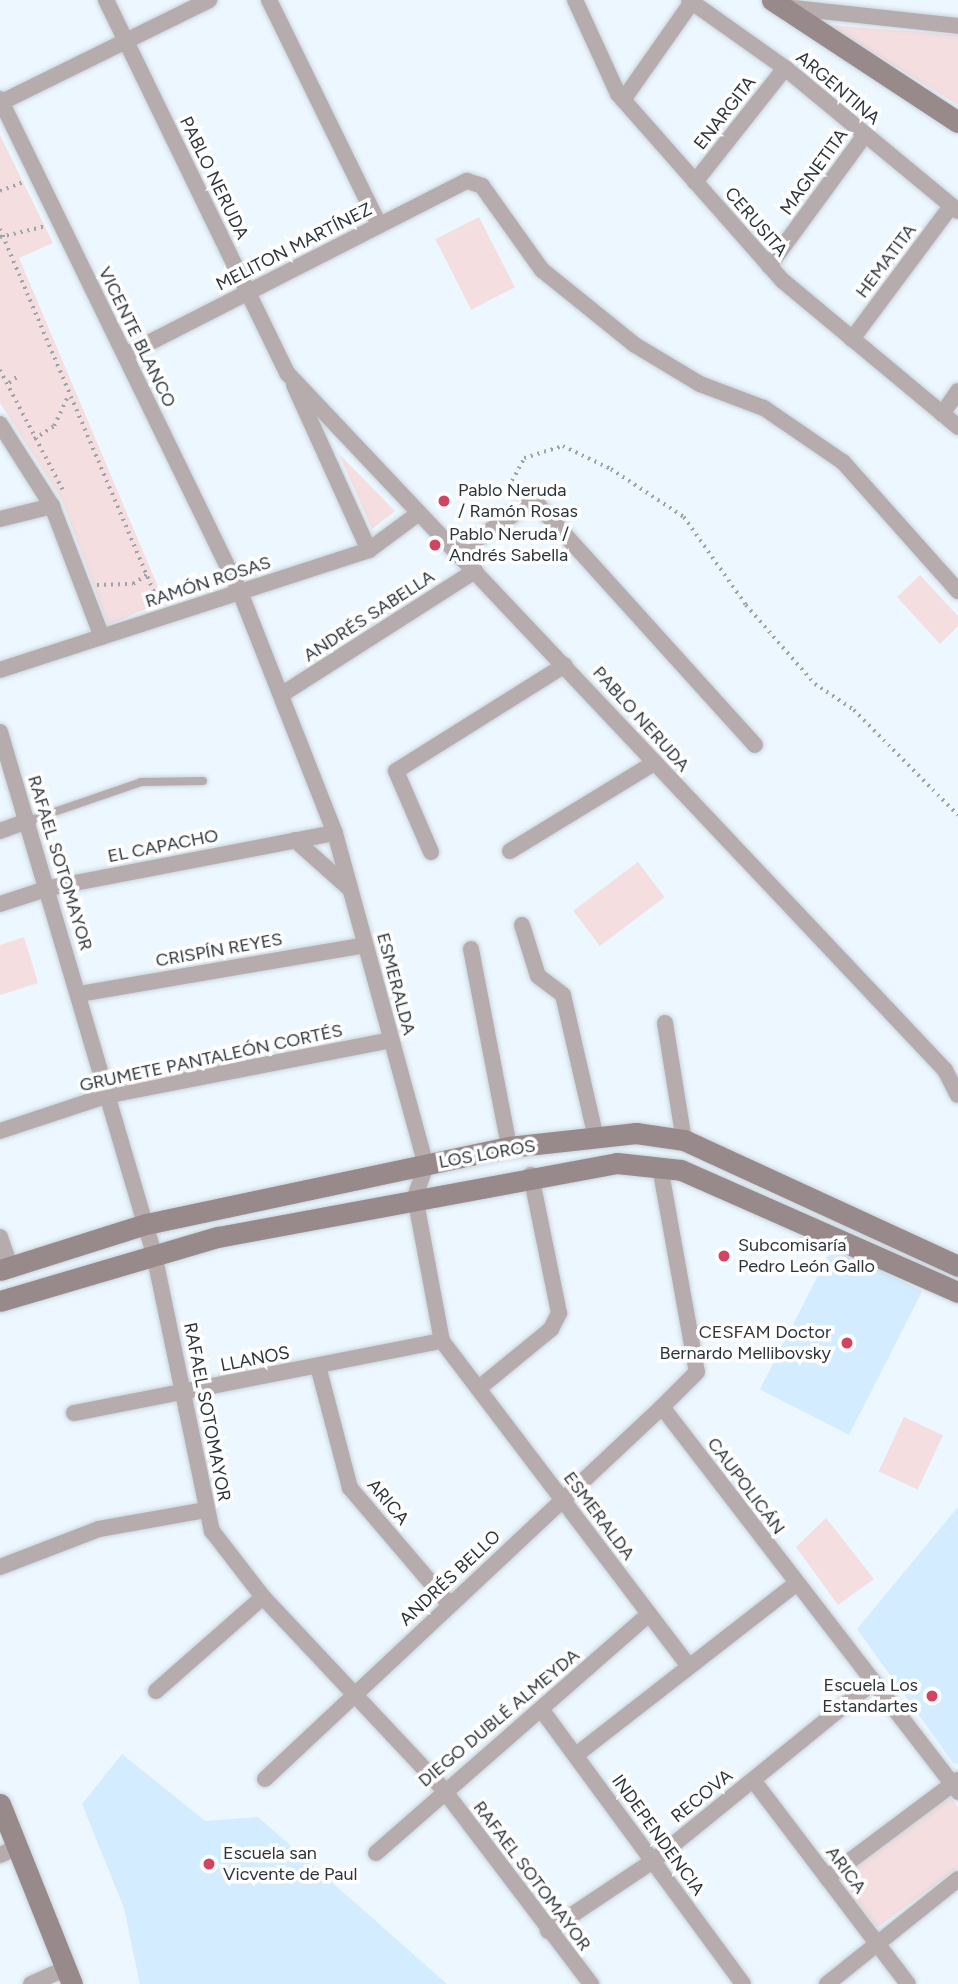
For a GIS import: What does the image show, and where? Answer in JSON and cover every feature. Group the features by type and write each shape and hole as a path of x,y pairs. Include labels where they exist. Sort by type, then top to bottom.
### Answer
{"main road":[{"path":"777,3 958,122"},
{"name":"LOS LOROS","path":"5,1268 146,1224 509,1147 636,1133 684,1140 958,1267"},
{"name":"LOS LOROS","path":"0,1301 154,1254 415,1197 531,1175 617,1163 681,1170 954,1290"},
{"path":"0,1804 8,1851 69,1976"}],"street":[{"name":"PABLO NERUDA","path":"106,0 288,374 369,550"},
{"path":"1,100 209,0"},
{"path":"269,0 379,225"},
{"name":"CERUSITA","path":"575,0 623,100 769,266 958,428"},
{"path":"623,100 690,1"},
{"name":"ARGENTINA","path":"690,1 785,68 954,209"},
{"path":"777,3 958,26"},
{"name":"ENARGITA","path":"695,182 785,68"},
{"name":"VICENTE BLANCO","path":"1,100 240,592"},
{"name":"MAGNETITA","path":"769,266 865,135"},
{"name":"MELITON MARTÍNEZ","path":"125,355 467,181 482,186 542,270 635,345 700,384 809,434 843,461 958,591"},
{"name":"HEMATITA","path":"852,339 954,209"},
{"name":"PABLO NERUDA","path":"288,374 945,1070 958,1095"},
{"path":"942,414 958,391"},
{"path":"0,424 52,506 102,637"},
{"path":"0,519 52,506"},
{"path":"457,553 526,506 539,506 755,745"},
{"name":"RAMÓN ROSAS","path":"0,670 369,550 419,513"},
{"name":"ANDRÉS SABELLA","path":"284,694 475,571"},
{"name":"ESMERALDA","path":"240,592 284,694 335,832 426,1165 415,1197 442,1341 689,1666"},
{"path":"430,852 396,771 565,665"},
{"name":"RAFAEL SOTOMAYOR","path":"0,732 49,888 154,1254 186,1392 212,1531 263,1597 356,1691 443,1789 548,1931 591,1984"},
{"path":"510,850 654,763"},
{"path":"0,831 28,821"},
{"name":"EL CAPACHO","path":"0,904 49,888 335,832"},
{"path":"295,840 350,889"},
{"path":"522,925 538,976 563,995 596,1138"},
{"name":"CRISPÍN REYES","path":"79,994 365,945"},
{"path":"471,949 509,1147"},
{"path":"665,1023 684,1140"},
{"name":"GRUMETE PANTALEÓN CORTÉS","path":"0,1131 109,1095 391,1040"},
{"path":"660,1167 697,1372 662,1408"},
{"path":"479,1388 551,1329 559,1313 531,1175"},
{"path":"0,1237 5,1268"},
{"path":"954,1290 958,1267"},
{"name":"LLANOS","path":"74,1413 442,1341"},
{"name":"ARICA","path":"318,1366 350,1488 450,1605"},
{"name":"ANDRÉS BELLO","path":"265,1779 356,1691 662,1408"},
{"name":"CAUPOLICÁN","path":"662,1408 796,1584 955,1784"},
{"path":"0,1567 99,1529 206,1510"},
{"path":"576,1755 796,1584"},
{"path":"156,1691 263,1597"},
{"name":"DIEGO DUBLÉ ALMEYDA","path":"376,1853 443,1789 541,1709 649,1614"},
{"name":"RECOVA","path":"548,1931 653,1861 873,1682"},
{"name":"INDEPENDENCIA","path":"541,1709 743,1984"},
{"name":"ARICA","path":"752,1780 908,1984"},
{"path":"827,1878 955,1784"},
{"path":"827,1984 958,1880"},
{"path":"31,1984 69,1976"}],"lane":[{"path":"28,821 141,782 203,781"}],"path":[{"path":"0,191 38,177"},
{"path":"1,236 60,223"},
{"path":"0,229 164,617"},
{"path":"9,383 17,377"},
{"path":"34,439 54,426 69,394"},
{"path":"526,506 512,481 524,458 563,446 611,469 684,517 746,605 815,684 854,710 958,815"},
{"path":"97,585 133,584 148,574"}],"shaded area":[{"path":"828,25 958,35 958,105"},
{"path":"0,135 53,243 19,258 164,601 108,625 62,500 0,403"},
{"path":"479,217 515,287 471,310 435,239"},
{"path":"339,454 395,511 372,529"},
{"path":"920,575 958,616 958,626 940,644 897,597"},
{"path":"638,862 664,897 600,946 573,911"},
{"path":"24,937 38,983 0,995 0,945"},
{"name":"CESFAM Doctor Bernardo Mellibovsky","path":"833,1246 922,1291 849,1435 760,1389"},
{"path":"904,1417 943,1435 918,1490 879,1471"},
{"name":"Escuela Los Estandartes","path":"958,1507 958,1763 954,1764 857,1629"},
{"path":"826,1518 874,1579 838,1605 796,1547"},
{"name":"Escuela san Vicvente de Paul","path":"122,1754 205,1821 258,1817 447,1984 140,1984 124,1908 82,1804"},
{"path":"945,1790 958,1807 958,1868 877,1928 836,1875"}],"place":[{"name":"Pablo Neruda / Ramón Rosas","path":"444,501"},
{"name":"Pablo Neruda / Andrés Sabella","path":"435,545"},
{"name":"Subcomisaría Pedro León Gallo","path":"724,1256"},
{"name":"CESFAM Doctor Bernardo Mellibovsky","path":"847,1343"},
{"name":"Escuela Los Estandartes","path":"932,1696"},
{"name":"Escuela san Vicvente de Paul","path":"209,1864"}]}
